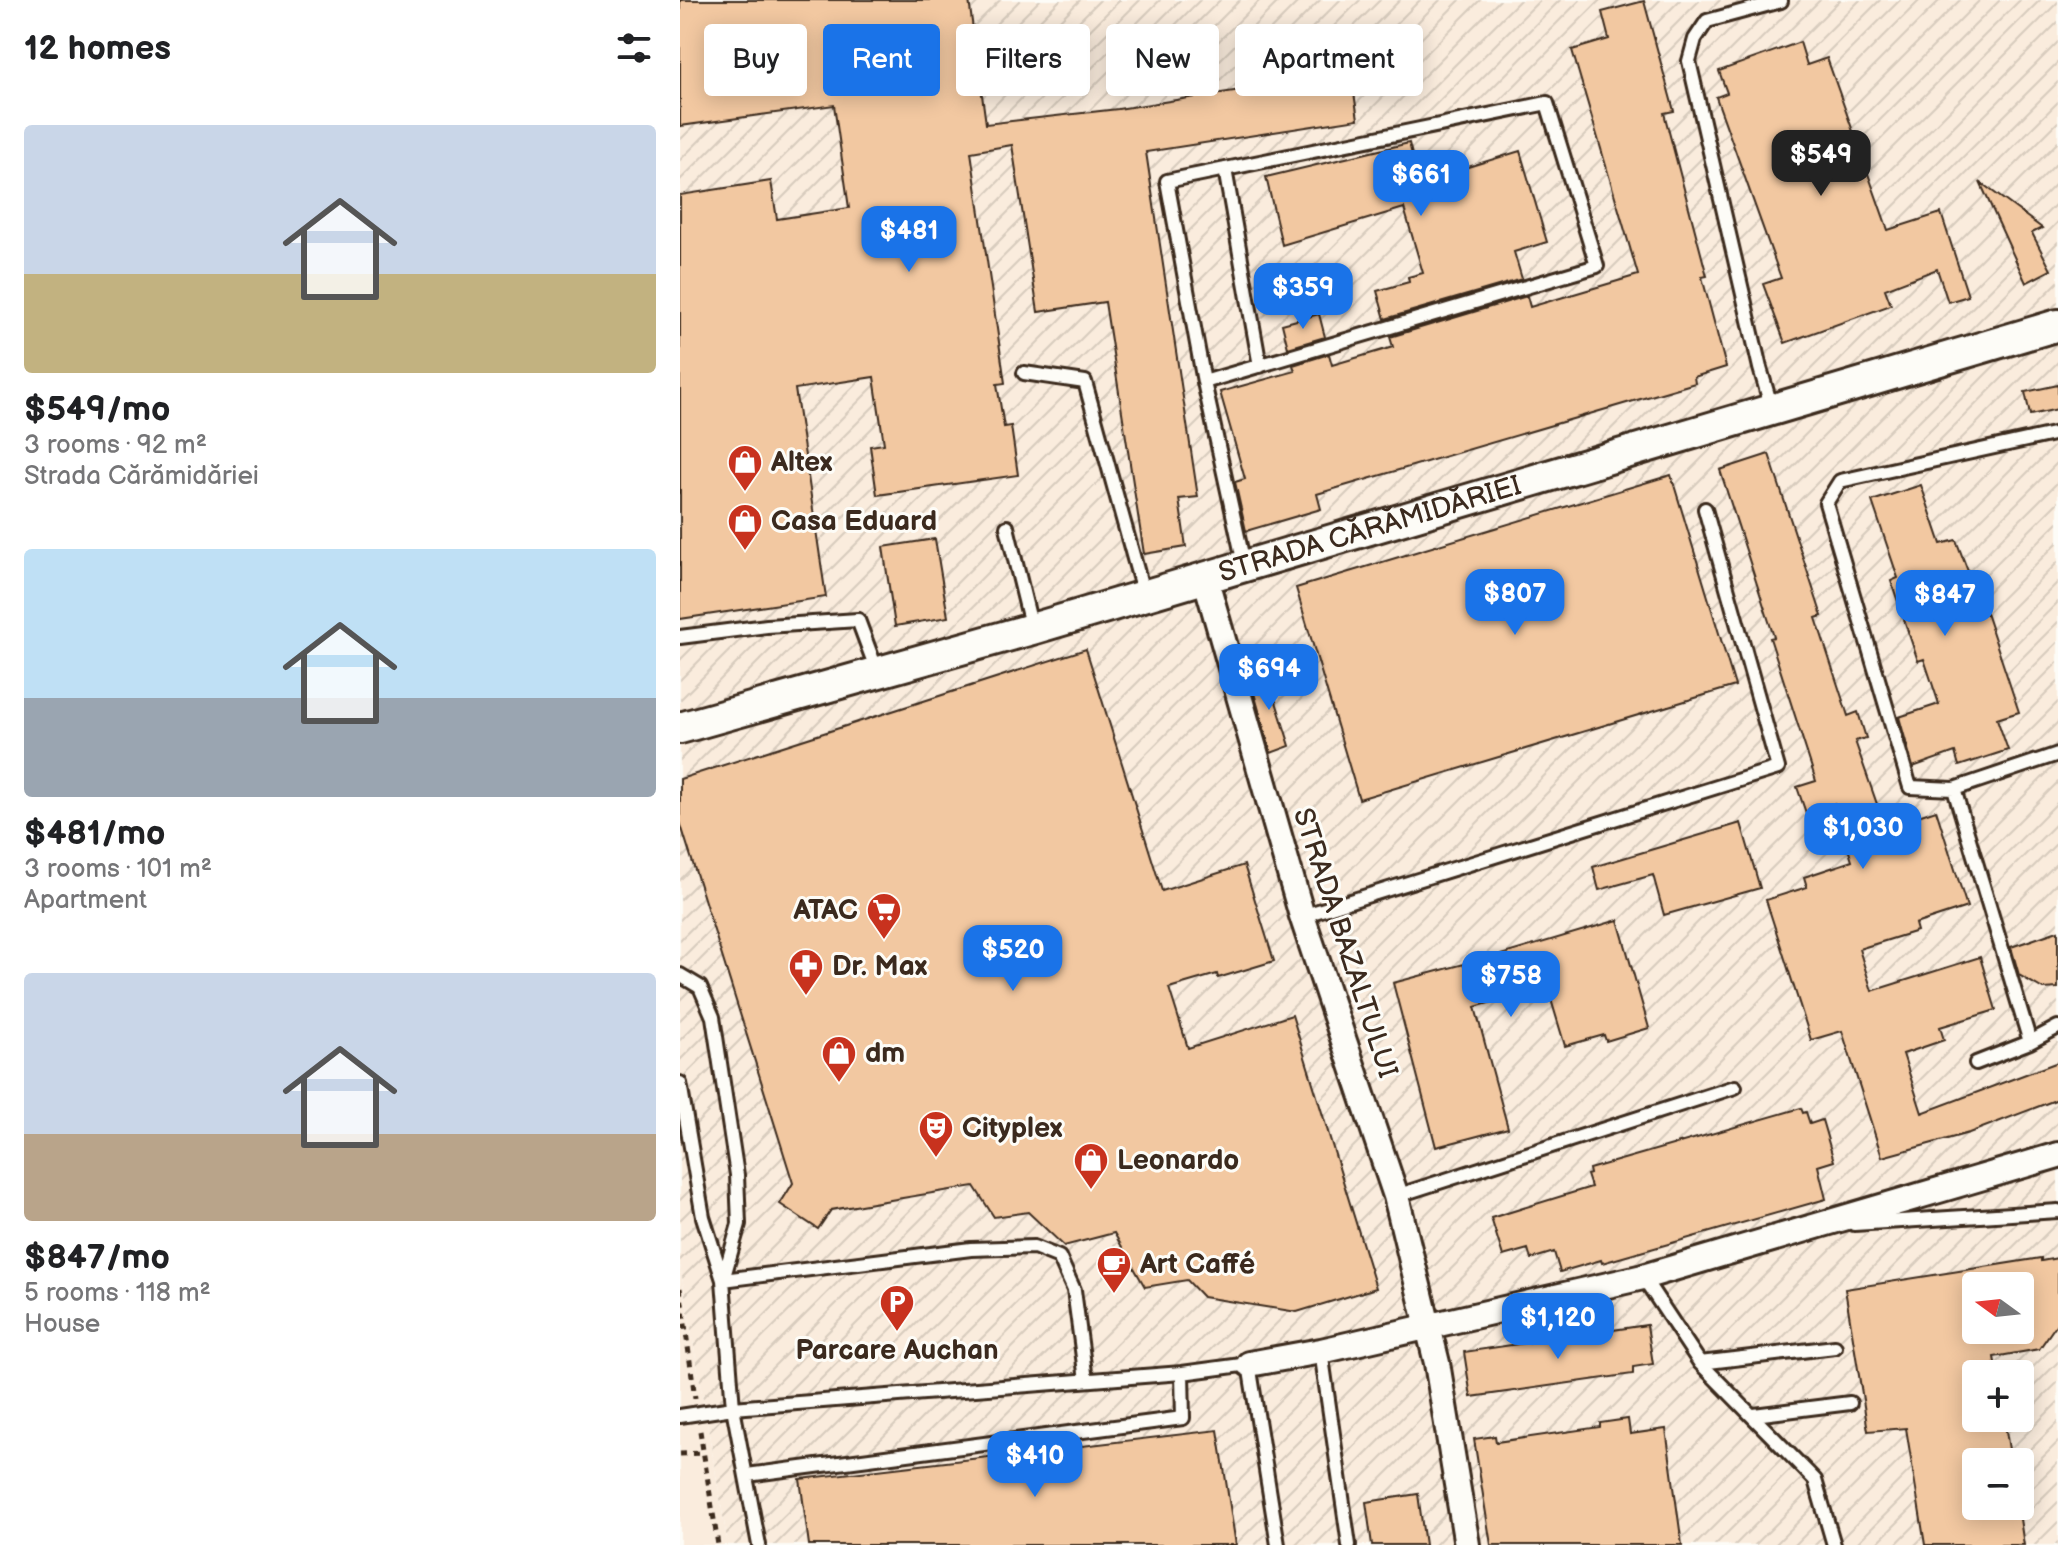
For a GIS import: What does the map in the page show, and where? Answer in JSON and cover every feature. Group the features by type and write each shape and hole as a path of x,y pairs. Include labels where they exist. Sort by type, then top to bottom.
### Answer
{"street":[{"name":"STRADA CĂRĂMIDĂRIEI","path":"680,728 1032,629 2058,325"},
{"name":"STRADA BAZALTULUI","path":"1205,577 1302,916 1396,1196 1429,1327 1467,1545"},
{"path":"1249,1364 1321,1351 1643,1277 2058,1155"}],"lane":[{"path":"1772,409 1689,61 1695,39 1707,21 1781,1"},
{"path":"1204,382 1597,266 1547,103 1167,181 1204,382 1244,564"},
{"path":"1225,169 1260,366"},
{"path":"1024,373 1085,382 1144,595"},
{"path":"2058,433 1840,481 1826,503 1910,787 1954,789 2058,754"},
{"path":"1302,916 1778,768 1705,509"},
{"path":"1007,527 1032,629"},
{"path":"680,637 767,626 858,620 878,674"},
{"path":"1954,789 2030,1042"},
{"path":"680,975 700,987 713,1017 737,1175 739,1224 723,1280"},
{"path":"1976,1063 2030,1042 2058,1027"},
{"path":"680,1083 703,1217 723,1280 733,1408 759,1545"},
{"path":"1396,1196 1735,1087"},
{"path":"1815,1226 2058,1211"},
{"path":"723,1280 971,1249 1034,1247 1059,1257 1074,1290 1086,1380"},
{"path":"1643,1277 1700,1363 1815,1480 1834,1545"},
{"path":"1700,1363 1835,1347"},
{"path":"1321,1351 1349,1545"},
{"path":"680,1416 733,1408 1182,1373 1249,1364 1278,1545"},
{"path":"747,1475 1183,1418 1182,1373"},
{"path":"1754,1415 1850,1403"}],"path":[{"path":"680,1454 703,1453"}],"shaded area":[{"path":"680,0 2058,0 2058,1545 728,1545 680,1265"},
{"path":"680,1265 728,1545 680,1545"}],"building":[{"path":"680,0 969,0 972,24 956,24 956,96 982,96 986,124 1219,96 1219,93 1235,91 1235,96 1354,96 1358,119 1146,152 1198,497 1179,499 1186,547 1144,554 1105,302 1038,312 1012,145 971,152 1005,383 997,384 1004,427 1011,426 1018,475 877,495 870,446 884,444 874,377 795,389 826,597 680,619 680,195 771,181 777,219 849,208 834,105 680,126"},
{"path":"1644,1 1674,111 1664,113 1707,276 1702,277 1726,367 1694,377 1695,383 1317,494 1321,509 1246,531 1235,482 1245,479 1220,392 1295,371 1293,365 1329,354 1332,365 1393,347 1390,337 1527,296 1530,307 1638,275 1572,50 1609,39 1602,12"},
{"path":"1800,42 1807,65 1827,58 1888,230 1941,213 1968,296 1948,302 1937,269 1885,289 1891,305 1785,343 1763,284 1781,278 1716,97 1727,93 1719,71"},
{"path":"1409,143 1419,182 1520,151 1547,242 1514,252 1522,279 1385,319 1377,291 1409,282 1408,277 1423,273 1404,208 1282,245 1266,177"},
{"path":"1980,182 2042,228 2032,233 2051,270 2026,283"},
{"path":"1319,314 1325,337 1288,348 1282,324"},
{"path":"2058,385 2058,409 2030,415 2025,392"},
{"path":"1769,454 1822,616 1816,618 1848,716 1858,712 1866,738 1855,741 1885,827 1936,810 1967,907 1915,924 1917,931 1859,949 1872,991 1980,957 1996,1010 1940,1027 1944,1040 1903,1054 1922,1113 2058,1062 2058,1099 1969,1133 1882,1157 1842,1031 1811,1040 1766,900 1807,887 1804,877 1852,861 1834,804 1806,813 1797,787 1816,781 1720,470"},
{"path":"1671,475 1735,686 1359,799 1296,588"},
{"path":"1921,485 1941,544 1956,540 1974,587 1977,586 2019,712 1997,719 2008,750 1959,766 1955,752 1913,767 1899,717 1939,704 1924,659 1918,661 1891,581 1898,578 1872,501"},
{"path":"935,539 948,617 895,626 883,547"},
{"path":"1086,649 1162,891 1244,865 1274,961 1218,978 1217,974 1169,988 1188,1048 1292,1015 1376,1288 1297,1312 1203,1297 1187,1280 1145,1287 1114,1233 1064,1246 1028,1212 994,1217 974,1186 831,1210 818,1229 780,1204 793,1183 680,822 680,779"},
{"path":"1266,670 1290,746 1271,753 1249,675"},
{"path":"1741,823 1760,888 1664,915 1653,875 1599,890 1593,867"},
{"path":"1618,920 1649,1028 1606,1041 1604,1035 1565,1046 1547,986 1475,1007 1508,1128 1436,1147 1393,983 1464,966"},
{"path":"2058,931 2058,988 2043,989 2019,975 2011,947"},
{"path":"1801,1108 1810,1124 1822,1120 1834,1161 1818,1166 1826,1199 1602,1263 1601,1260 1560,1272 1554,1252 1531,1259 1528,1249 1503,1256 1491,1218 1591,1187 1587,1175 1590,1174 1589,1169"},
{"path":"2041,1258 2041,1261 2058,1258 2058,1322 2039,1349 1994,1357 1995,1360 1962,1360 1962,1432 2006,1432 2009,1448 1962,1448 1962,1520 2020,1520 2024,1545 1925,1545 1906,1428 1868,1431 1845,1289"},
{"path":"1647,1325 1653,1364 1633,1367 1633,1374 1471,1397 1464,1352"},
{"path":"1628,1419 1630,1434 1666,1429 1682,1545 1491,1545 1474,1439 1495,1436 1496,1442 1600,1427 1600,1423"},
{"path":"1218,1430 1236,1545 809,1545 800,1479"},
{"path":"1418,1494 1425,1545 1372,1545 1366,1502"}],"place":[{"name":"Altex","path":"745,493"},
{"name":"Casa Eduard","path":"745,552"},
{"name":"ATAC","path":"884,941"},
{"name":"Dr. Max","path":"806,997"},
{"name":"dm","path":"839,1084"},
{"name":"Cityplex","path":"936,1159"},
{"name":"Leonardo","path":"1091,1191"},
{"name":"Art Caffé","path":"1114,1295"},
{"name":"Parcare Auchan","path":"897,1333"}]}
